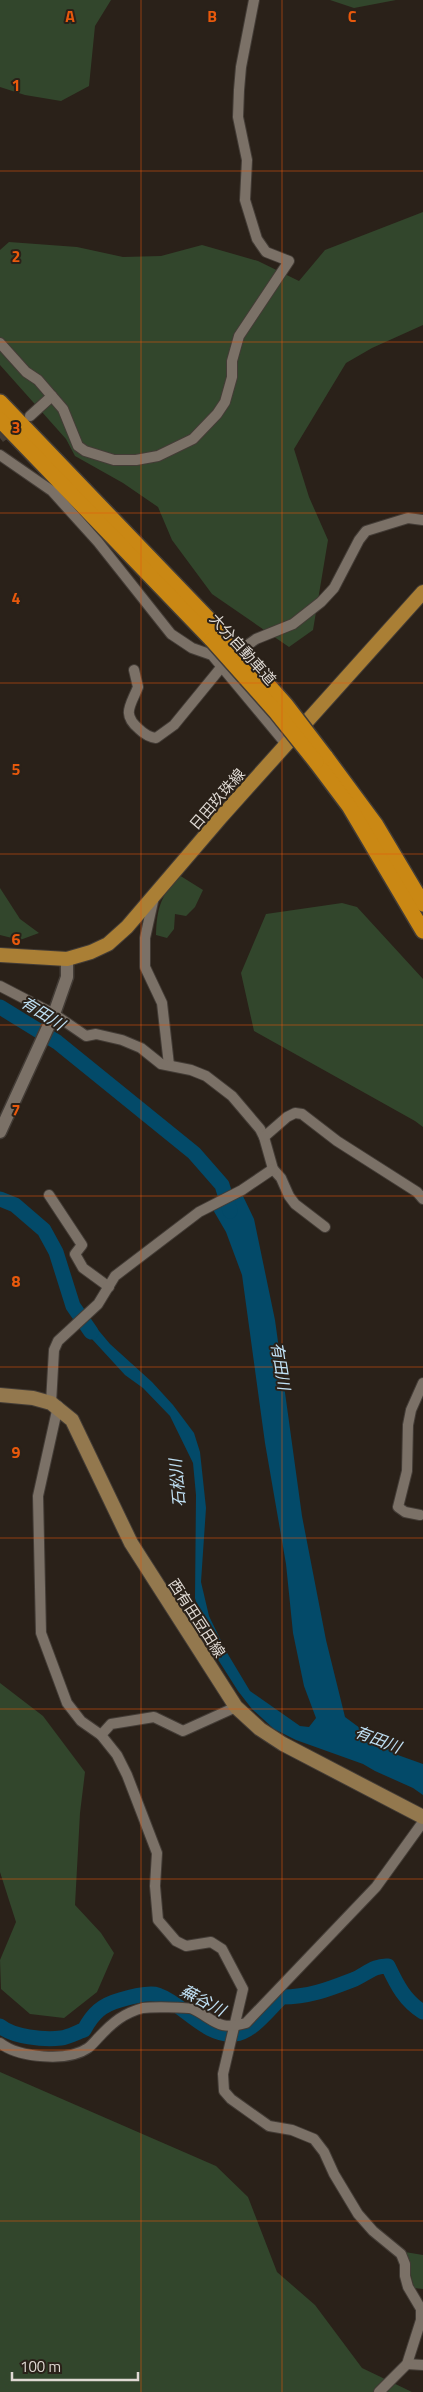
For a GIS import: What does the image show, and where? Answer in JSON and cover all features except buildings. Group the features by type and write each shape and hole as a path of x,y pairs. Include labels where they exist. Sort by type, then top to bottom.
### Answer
{"highway":[{"name":"大分自動車道","path":"0,402 217,636 276,712 320,759 376,825 423,904"},
{"name":"大分自動車道","path":"0,420 217,636"},
{"name":"大分自動車道","path":"320,759 423,931"}],"main road":[{"name":"日田玖珠線","path":"0,955 67,959 91,952 108,944 128,927 286,744 423,592"},
{"path":"0,1394 33,1398 54,1404"},
{"name":"西有田豆田線","path":"54,1404 72,1420 121,1524 146,1568 236,1707 260,1729 283,1744 423,1817"}],"street":[{"path":"0,342 16,362 38,380 63,409 78,446 85,451 114,460 147,459 178,448 193,439 217,414 225,402 232,377 232,361 239,336 289,261 266,252 256,238 245,200 247,160 238,117 239,90 241,67 254,0"},
{"path":"30,416 52,396"},
{"path":"0,455 52,491 98,542 171,634 192,648 212,655 286,744"},
{"path":"134,670 138,687 130,706 129,716 132,723 143,733 156,738 174,725 228,659 256,639 293,624 321,602 334,588 359,540 366,531 408,518 423,520"},
{"path":"155,894 145,938 145,968 162,1002 170,1065"},
{"path":"0,1132 54,1014 67,977 67,959"},
{"path":"0,986 54,1014 86,1036 96,1034 122,1040 141,1048 161,1064 206,1076 232,1096 253,1120 264,1137 273,1169 281,1178 296,1204 324,1227"},
{"path":"264,1137 288,1116 295,1113 302,1114 337,1141 417,1192 423,1200"},
{"path":"273,1169 242,1190 199,1212 115,1276 90,1313 58,1341 54,1350 54,1404 38,1496 41,1633 67,1703 81,1721 101,1735 117,1755 127,1775 157,1853 154,1886 158,1920 176,1941 186,1946 211,1942 222,1949 243,1990 222,2074 224,2091 231,2099 269,2126 292,2130 314,2139 324,2152 334,2174 358,2214 373,2231 401,2254 405,2264 405,2276 408,2286 422,2309 422,2320 407,2364 380,2392"},
{"path":"48,1195 82,1245 75,1254 83,1268 109,1287"},
{"path":"420,1515 400,1510 398,1507 407,1472 408,1425 411,1410 423,1383"},
{"path":"101,1735 111,1724 154,1717 183,1731 236,1707"},
{"path":"234,2031 246,2023 376,1887 423,1822"},
{"path":"0,2044 22,2054 62,2056 89,2048 115,2020 126,2013 159,2006 192,2009 218,2025 234,2031"},
{"path":"407,2364 423,2364"}],"green space":[{"path":"0,0 111,0 95,26 89,86 61,101 25,95 0,87"},
{"path":"330,0 396,0 354,8"},
{"path":"423,212 423,325 372,348 346,363 294,449 309,497 328,540 313,630 289,647 212,594 172,540 158,507 123,483 75,456 66,439 0,365 0,250 9,242 77,247 123,257 161,256 202,245 258,261 299,281 325,250"},
{"path":"179,875 203,890 195,907 186,916 175,914 174,929 167,938 156,935 157,916 161,902"},
{"path":"0,888 20,919 39,933 20,940 0,935"},
{"path":"342,903 357,907 423,979 423,1127 254,1031 241,973 266,914"},
{"path":"0,1683 43,1716 85,1772 80,1813 75,1905 101,1933 114,1953 97,1992 64,2018 30,2014 1,1989 0,1960 16,1922 0,1872"},
{"path":"0,2072 216,2166 248,2197 277,2272 315,2305 362,2368 412,2392 0,2392"},
{"path":"405,2252 423,2255 423,2289 414,2288"}],"water":[{"path":"242,1194 254,1219 275,1320 302,1516 326,1640 345,1717 395,1754 423,1764 423,1795 413,1788 363,1764 296,1740 274,1729 252,1709 238,1691 205,1639 195,1598 196,1495 193,1463 170,1416 143,1388 125,1375 80,1326 89,1319 110,1344 152,1382 173,1405 194,1433 200,1452 206,1508 201,1582 209,1616 226,1651 250,1691 300,1726 309,1727 316,1718 304,1686 293,1633 286,1564 265,1443 242,1275 226,1232 212,1208"}],"waterway":[{"name":"有田川","path":"0,1007 57,1042 194,1153 222,1185 230,1211"},
{"name":"石松川","path":"0,1199 15,1205 44,1230 56,1252 73,1306 91,1332"},
{"name":"蕪谷川","path":"0,2026 13,2033 29,2037 46,2039 64,2037 84,2030 95,2014 108,2004 134,1996 154,1994 168,1999 214,2030 224,2034 235,2034 241,2033 254,2025 282,1997 302,1996 319,1992 355,1979 375,1968 383,1966 388,1966 406,1998 423,2012"}],"tunnel":[{"path":"0,438 15,427"}]}
